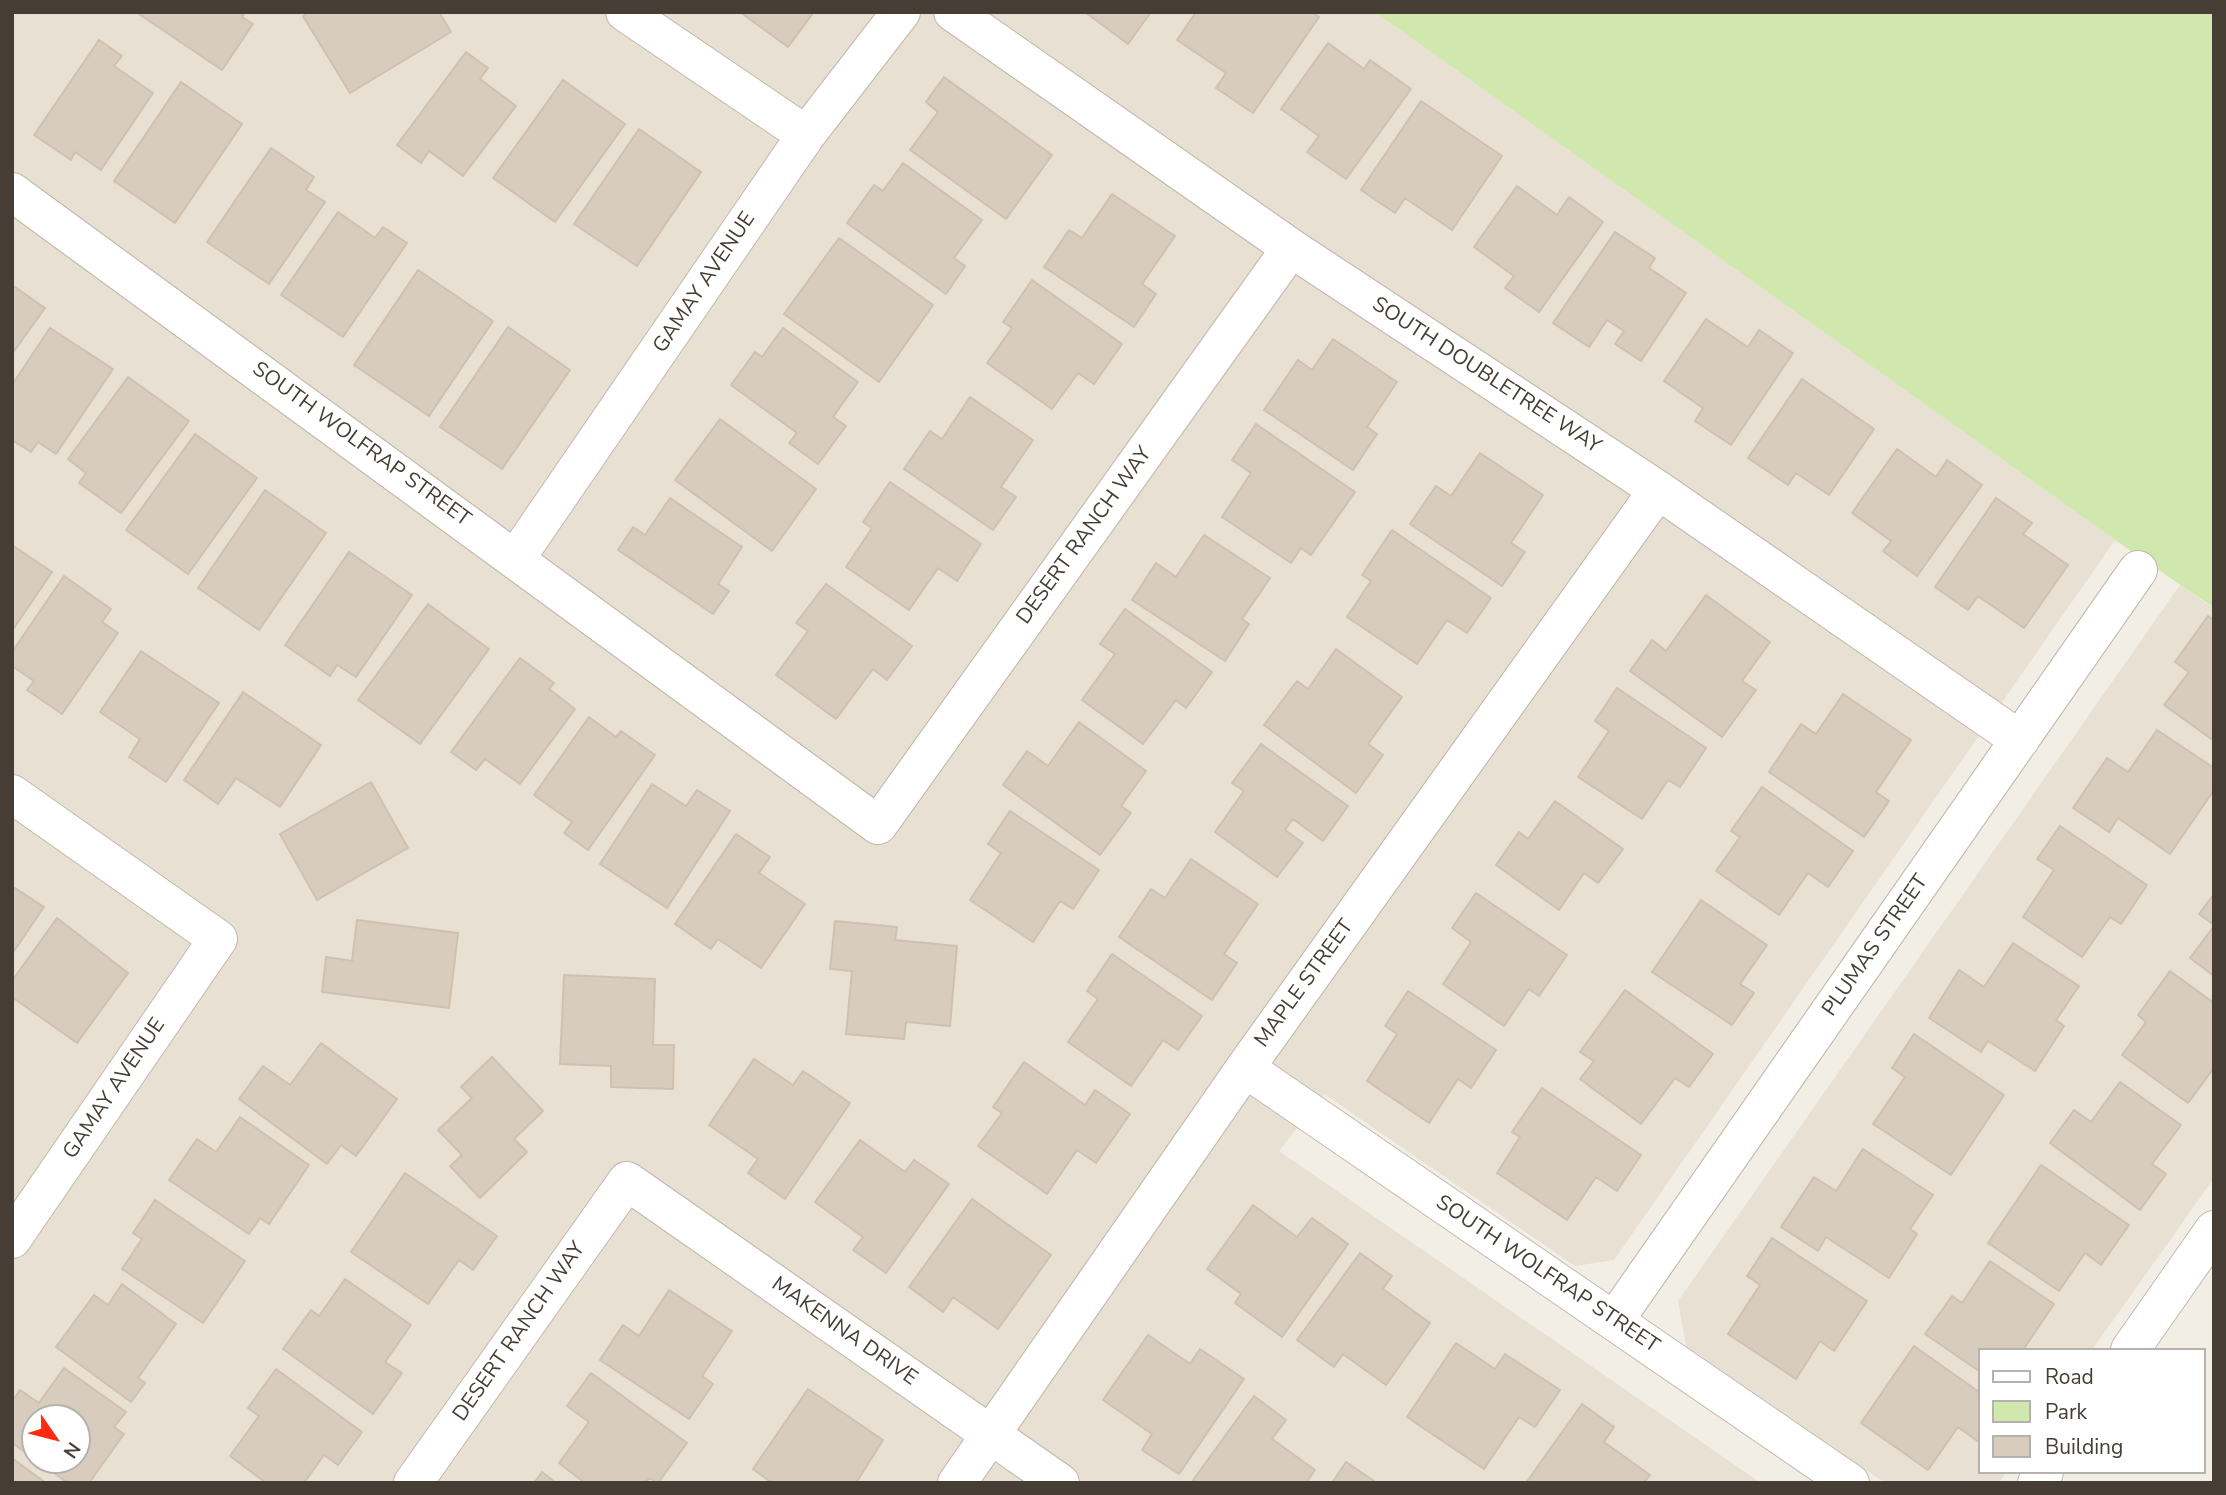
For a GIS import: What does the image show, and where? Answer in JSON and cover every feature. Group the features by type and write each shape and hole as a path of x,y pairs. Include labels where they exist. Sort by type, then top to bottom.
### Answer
{"street":[{"path":"625,12 806,135"},
{"name":"GAMAY AVENUE","path":"516,558 806,135 901,12"},
{"name":"SOUTH DOUBLETREE WAY","path":"953,12 1292,248 1658,490 2020,740"},
{"name":"SOUTH WOLFRAP STREET","path":"12,192 710,699 878,825"},
{"name":"DESERT RANCH WAY","path":"878,825 1292,248"},
{"name":"MAPLE STREET","path":"957,1483 1245,1068 1658,490"},
{"name":"PLUMAS STREET","path":"1614,1321 2138,570"},
{"name":"GAMAY AVENUE","path":"12,794 218,939 12,1239"},
{"name":"SOUTH WOLFRAP STREET","path":"1245,1068 1850,1483"},
{"name":"DESERT RANCH WAY","path":"413,1483 626,1181"},
{"name":"MAKENNA DRIVE","path":"626,1181 1060,1483"},
{"path":"2131,1348 2214,1230"}],"shaded area":[{"path":"12,12 1375,12 2115,540 1614,1260 1575,1266 1324,1094 1279,1151 1761,1483 12,1483"},
{"path":"2180,585 2214,609 2214,1178 2093,1348 1978,1348 1978,1474 2005,1474 1999,1483 1885,1483 1686,1346 1678,1301"}],"green space":[{"path":"1375,12 2214,12 2214,608 2115,540"}],"building":[{"path":"136,12 245,12 242,17 253,24 222,70"},
{"path":"309,12 439,12 451,32 350,93 303,16"},
{"path":"740,12 814,12 788,47"},
{"path":"1085,12 1151,12 1128,44"},
{"path":"1196,12 1312,12 1319,17 1253,113 1216,88 1226,73 1177,40"},
{"path":"99,40 122,56 114,66 153,93 101,170 75,152 71,160 34,135"},
{"path":"1328,43 1364,69 1370,60 1411,89 1346,179 1307,152 1319,136 1281,109"},
{"path":"466,52 488,68 480,79 516,106 463,176 429,151 421,163 397,145"},
{"path":"944,77 1052,155 1006,219 910,150 938,112 926,102"},
{"path":"563,80 625,124 555,222 493,178"},
{"path":"181,82 242,124 175,223 114,181"},
{"path":"1421,101 1502,156 1452,230 1405,198 1395,213 1361,190"},
{"path":"639,129 701,172 637,266 574,224"},
{"path":"271,148 314,177 306,190 325,202 269,284 207,242"},
{"path":"903,163 982,220 954,258 965,266 946,294 847,223 874,185 883,191"},
{"path":"1517,186 1557,215 1569,197 1603,222 1539,312 1505,288 1514,276 1474,247"},
{"path":"1112,194 1175,236 1142,284 1156,294 1134,327 1044,267 1069,230 1082,238"},
{"path":"338,212 375,238 383,227 407,243 343,337 281,295"},
{"path":"1615,232 1655,258 1649,268 1686,293 1641,361 1615,344 1624,331 1607,320 1589,347 1553,323"},
{"path":"839,238 933,305 879,382 784,314"},
{"path":"418,270 493,321 429,416 354,365"},
{"path":"1032,280 1122,344 1094,384 1078,373 1052,409 987,363 1012,328 1003,322"},
{"path":"12,285 45,308 12,354"},
{"path":"1706,319 1748,347 1759,330 1793,353 1731,445 1695,421 1703,408 1664,381"},
{"path":"508,327 570,370 502,469 440,427"},
{"path":"50,328 113,369 56,454 38,442 31,452 12,440 12,385"},
{"path":"783,328 858,382 833,417 846,426 818,464 789,443 797,433 731,385 755,352 762,357"},
{"path":"1333,339 1397,382 1367,427 1377,434 1353,470 1264,410 1298,360 1312,370"},
{"path":"128,377 189,421 121,513 79,483 86,473 68,459"},
{"path":"1802,379 1874,429 1829,495 1796,473 1788,485 1748,458"},
{"path":"970,397 1033,440 1001,487 1016,497 993,530 904,469 930,431 942,439"},
{"path":"720,419 816,489 772,551 675,480"},
{"path":"1256,424 1355,492 1311,555 1301,548 1291,563 1222,517 1251,473 1232,460"},
{"path":"195,434 257,478 188,574 126,530"},
{"path":"1897,449 1936,477 1947,460 1982,485 1917,576 1883,551 1891,541 1852,513"},
{"path":"1480,453 1543,495 1511,543 1525,552 1502,586 1410,524 1436,486 1451,496"},
{"path":"890,482 981,544 957,581 938,568 909,610 846,567 872,528 863,522"},
{"path":"265,490 326,533 259,630 198,588"},
{"path":"670,498 742,547 718,584 729,591 713,614 618,550 633,527 645,535"},
{"path":"1996,498 2032,523 2023,534 2068,565 2024,628 1978,596 1968,610 1935,587"},
{"path":"1392,530 1491,598 1467,633 1447,620 1417,664 1347,617 1371,581 1362,575"},
{"path":"1204,535 1270,578 1242,619 1249,624 1225,661 1132,600 1156,563 1176,577"},
{"path":"12,545 52,572 12,631"},
{"path":"349,552 412,595 356,677 337,665 330,676 285,645"},
{"path":"64,576 111,609 102,622 118,633 62,714 27,690 34,681 12,666 12,652"},
{"path":"826,584 912,646 887,680 873,669 836,719 776,675 808,631 796,623"},
{"path":"1706,595 1770,642 1742,681 1756,690 1722,737 1630,671 1652,640 1666,651"},
{"path":"428,604 489,649 420,744 358,700"},
{"path":"1125,609 1212,672 1186,708 1176,700 1143,744 1082,700 1115,654 1100,644"},
{"path":"2208,616 2214,620 2214,741 2164,705 2189,672 2175,662"},
{"path":"1336,649 1402,697 1368,744 1383,755 1356,793 1264,725 1297,681 1308,689"},
{"path":"141,651 219,703 166,782 129,757 140,739 100,712"},
{"path":"520,658 554,683 549,689 575,709 520,784 485,759 476,770 451,752"},
{"path":"1617,688 1706,748 1680,787 1668,780 1642,819 1578,777 1609,731 1595,721"},
{"path":"243,692 321,745 280,807 236,778 218,804 184,780"},
{"path":"1843,694 1911,740 1876,792 1889,801 1864,837 1769,772 1801,724 1816,734"},
{"path":"589,717 616,737 621,731 655,755 588,850 564,833 572,822 534,795"},
{"path":"1079,722 1146,771 1121,806 1131,813 1100,855 1003,785 1027,751 1048,766"},
{"path":"2157,730 2214,768 2214,790 2170,854 2118,818 2109,832 2073,808 2107,758 2128,772"},
{"path":"1261,744 1348,806 1323,841 1293,819 1285,830 1303,843 1277,877 1215,832 1244,791 1232,783"},
{"path":"371,782 408,848 317,900 280,834"},
{"path":"652,784 686,806 697,790 730,811 667,908 600,864"},
{"path":"1762,787 1853,851 1828,887 1808,873 1779,915 1716,871 1740,837 1731,831"},
{"path":"1555,801 1623,849 1598,883 1584,873 1559,910 1496,865 1519,832 1528,839"},
{"path":"1010,811 1099,870 1073,909 1060,901 1033,942 970,900 1001,853 988,844"},
{"path":"2060,826 2147,885 2121,924 2110,917 2082,957 2023,917 2054,870 2037,859"},
{"path":"736,834 770,857 759,873 805,904 761,968 718,939 711,949 675,924"},
{"path":"1191,859 1258,904 1224,954 1237,963 1212,1000 1119,937 1151,889 1165,898"},
{"path":"12,886 44,907 12,954"},
{"path":"1476,893 1567,955 1539,996 1529,989 1504,1026 1443,984 1471,942 1452,928"},
{"path":"2214,894 2214,925 2199,914"},
{"path":"1701,900 1767,945 1740,984 1754,993 1732,1025 1652,972"},
{"path":"57,918 128,973 77,1043 12,997 12,981"},
{"path":"357,920 458,933 449,1008 322,992 326,957 352,961"},
{"path":"835,921 897,927 895,940 957,946 950,1026 906,1022 904,1039 846,1034 852,971 830,969"},
{"path":"2214,926 2214,976 2190,958"},
{"path":"2013,943 2079,986 2056,1020 2064,1026 2035,1071 1988,1041 1981,1052 1929,1018 1959,970 1984,987"},
{"path":"1112,954 1202,1016 1178,1050 1163,1040 1131,1086 1068,1042 1098,999 1087,991"},
{"path":"2170,971 2214,1003 2214,1068 2188,1103 2122,1055 2146,1022 2138,1015"},
{"path":"564,975 655,979 653,1045 674,1045 673,1089 611,1087 611,1066 560,1064"},
{"path":"1625,990 1713,1054 1689,1087 1675,1078 1641,1124 1580,1079 1594,1061 1580,1052"},
{"path":"1408,991 1496,1050 1471,1088 1458,1079 1429,1123 1367,1081 1397,1034 1385,1026"},
{"path":"1914,1034 2004,1095 1951,1175 1873,1124 1905,1077 1892,1068"},
{"path":"321,1043 397,1099 356,1156 341,1145 327,1164 239,1099 263,1066 290,1085"},
{"path":"492,1057 543,1111 514,1139 527,1152 480,1198 450,1166 462,1155 438,1130 472,1098 461,1087"},
{"path":"754,1059 793,1085 803,1071 850,1103 785,1199 748,1173 758,1159 709,1125"},
{"path":"1024,1062 1085,1105 1095,1090 1130,1114 1096,1163 1077,1150 1047,1194 978,1146 1002,1113 993,1107"},
{"path":"2120,1082 2181,1125 2152,1164 2166,1174 2140,1210 2050,1143 2074,1110 2091,1122"},
{"path":"1542,1088 1641,1155 1617,1191 1596,1177 1567,1220 1497,1173 1520,1137 1512,1132"},
{"path":"240,1117 309,1165 269,1224 260,1218 249,1234 169,1180 197,1139 216,1152"},
{"path":"860,1140 905,1172 914,1160 949,1184 886,1273 853,1250 863,1237 815,1202"},
{"path":"1863,1149 1933,1195 1910,1229 1917,1234 1889,1278 1826,1237 1818,1251 1781,1227 1814,1177 1836,1191"},
{"path":"2041,1165 2129,1225 2101,1265 2085,1253 2059,1291 1988,1243"},
{"path":"405,1173 497,1236 473,1270 459,1260 428,1304 351,1252"},
{"path":"972,1199 1051,1255 998,1329 953,1297 943,1312 909,1287"},
{"path":"155,1200 245,1261 203,1323 122,1269 142,1239 133,1233"},
{"path":"1253,1205 1297,1237 1312,1218 1348,1244 1282,1337 1235,1303 1241,1294 1207,1269"},
{"path":"1772,1238 1867,1301 1834,1351 1820,1341 1796,1379 1728,1334 1760,1285 1747,1276"},
{"path":"1360,1253 1392,1276 1383,1289 1430,1323 1386,1385 1343,1354 1334,1367 1297,1340"},
{"path":"1990,1261 2054,1304 2024,1348 1978,1348 1978,1370 1925,1334 1952,1296 1962,1303"},
{"path":"345,1279 411,1325 385,1362 402,1373 373,1414 283,1349 311,1310 319,1316"},
{"path":"122,1284 176,1324 138,1378 145,1383 131,1402 56,1347 94,1295 108,1305"},
{"path":"669,1290 732,1331 702,1376 713,1384 689,1419 600,1360 623,1325 639,1336"},
{"path":"1148,1335 1190,1364 1200,1349 1244,1379 1179,1474 1142,1450 1152,1434 1103,1400"},
{"path":"1456,1343 1495,1369 1505,1354 1560,1390 1535,1427 1519,1417 1484,1469 1407,1417"},
{"path":"1914,1346 1978,1391 1978,1441 1958,1427 1928,1470 1861,1423"},
{"path":"64,1368 126,1412 114,1427 124,1434 89,1483 68,1483 55,1474 91,1474 91,1404 21,1404 21,1449 12,1443 12,1401 20,1390 39,1403"},
{"path":"276,1369 362,1432 338,1465 324,1455 304,1483 266,1483 230,1456 259,1416 248,1408"},
{"path":"591,1373 687,1443 658,1483 649,1478 645,1483 585,1483 559,1463 589,1422 567,1406"},
{"path":"808,1389 883,1440 856,1483 772,1483 753,1469"},
{"path":"1254,1396 1286,1420 1272,1439 1315,1470 1306,1483 1191,1483"},
{"path":"1582,1404 1614,1427 1604,1442 1650,1475 1644,1483 1526,1483"},
{"path":"12,1458 21,1465 21,1474 34,1474 46,1483 12,1483"},
{"path":"1346,1462 1377,1483 1332,1483"},
{"path":"542,1472 556,1483 534,1483"}]}
